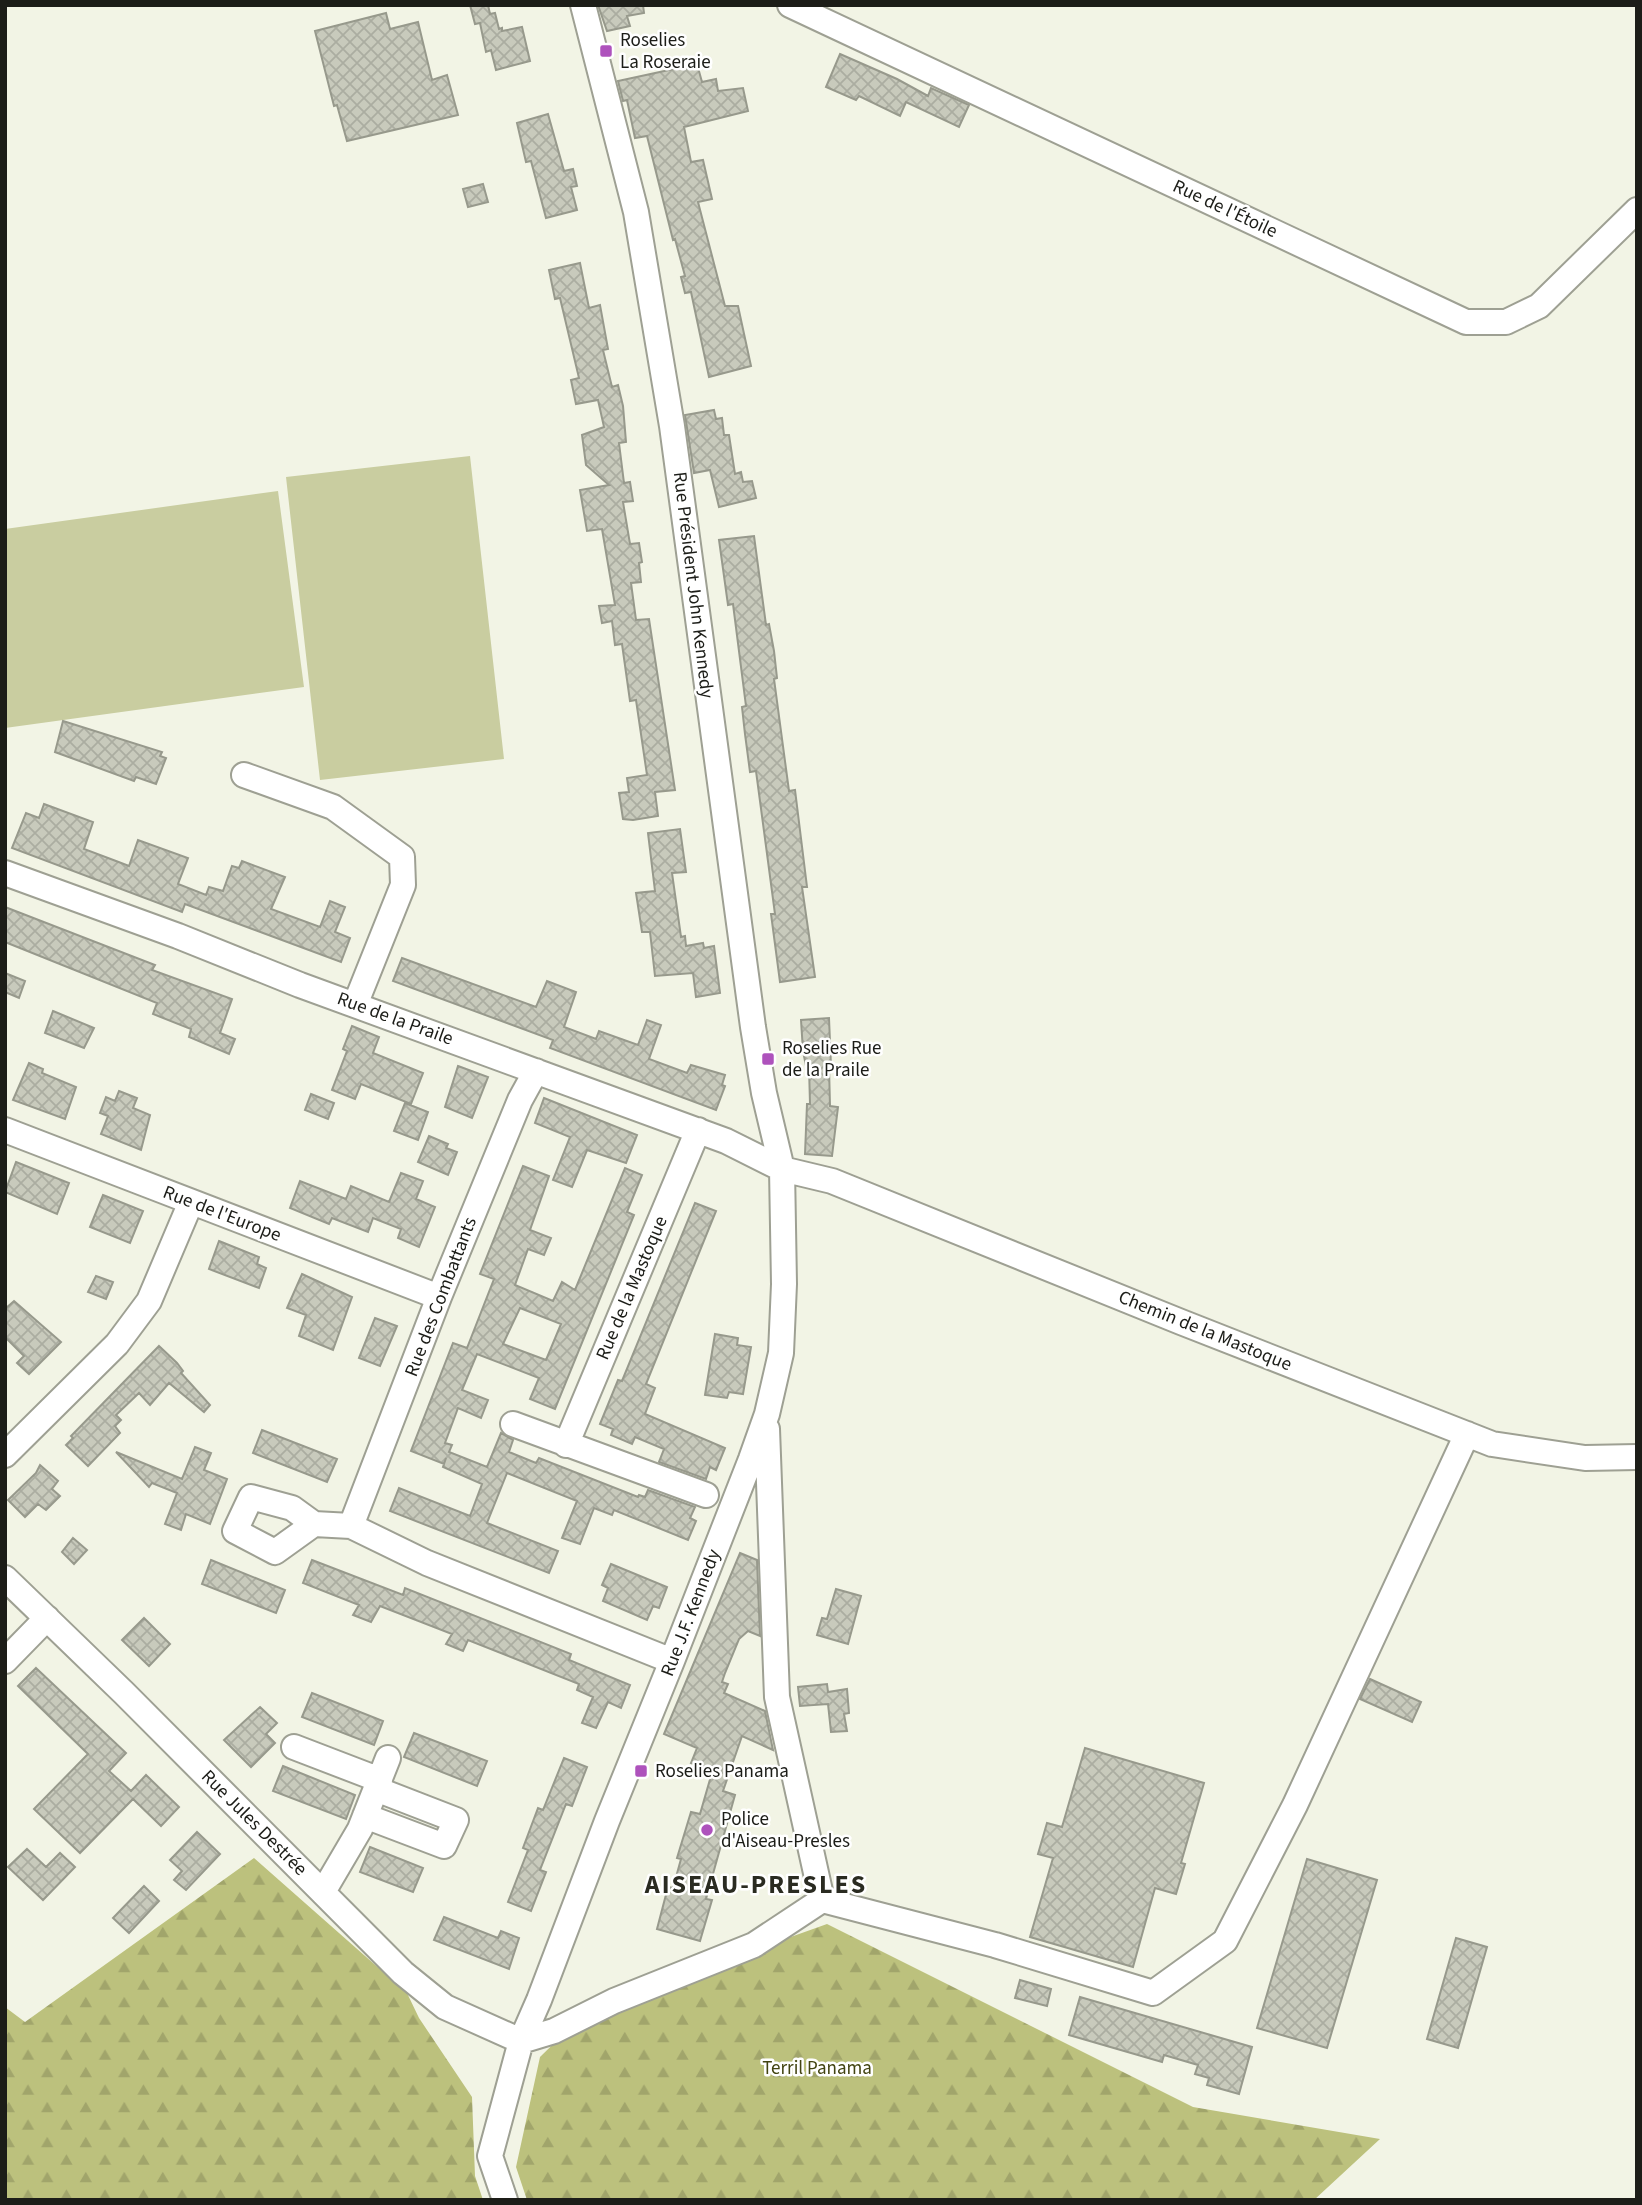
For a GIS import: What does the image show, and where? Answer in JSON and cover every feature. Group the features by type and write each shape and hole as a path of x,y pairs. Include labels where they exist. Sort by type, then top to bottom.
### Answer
{"street":[{"name":"Rue Président John Kennedy","path":"583,5 636,212 659,346 674,439 753,1027 764,1093 782,1169"},
{"name":"Rue de l'Étoile","path":"790,5 1466,322 1506,322 1539,306 1637,210"},
{"path":"244,775 333,807 402,857 403,885 355,1004"},
{"name":"Rue de la Praile","path":"5,873 698,1130 782,1169"},
{"name":"Rue des Combattants","path":"351,1526 439,1297 520,1100 536,1071"},
{"name":"Rue de l'Europe","path":"5,1130 439,1297"},
{"name":"Rue de la Mastoque","path":"566,1446 698,1130"},
{"name":"Rue J.F. Kennedy","path":"505,2200 490,2156 521,2041 672,1661 766,1414 781,1353 784,1284 782,1169"},
{"name":"Chemin de la Mastoque","path":"782,1169 832,1181 1492,1444 1585,1458 1637,1457"},
{"path":"5,1455 117,1344 141,1312 149,1301 191,1202"},
{"path":"766,1414 777,1697 822,1900"},
{"path":"513,1424 566,1446 706,1495"},
{"path":"521,2041 555,2031 614,2001 754,1945 822,1900 995,1945 1153,1993 1225,1941 1295,1805 1467,1434"},
{"path":"314,1524 351,1526 427,1563 672,1661"},
{"name":"Rue Jules Destrée","path":"5,1578 404,1973 445,2007 521,2041"},
{"path":"5,1661 47,1618"},
{"path":"294,1747 381,1775 456,1820 444,1846 365,1816"},
{"path":"323,1892 360,1829 381,1775"}],"green space":[{"path":"470,456 504,759 320,780 286,477"},
{"path":"278,491 304,687 5,728 5,529"},
{"path":"254,1858 407,1993 419,2018 472,2097 475,2176 483,2200 5,2200 5,2007 25,2022"},
{"name":"Terril Panama","path":"827,1924 1193,2107 1380,2139 1314,2200 527,2200 516,2167 540,2057 589,2009"}],"building":[{"path":"470,5 488,5 490,14 495,13 502,31 522,27 530,61 496,70 491,50 486,52 480,23 475,24"},
{"path":"598,5 643,5 644,13 627,16 630,26 607,31"},
{"path":"386,13 390,29 418,22 432,80 447,75 458,115 347,141 337,105 334,106 315,31"},
{"path":"840,54 928,96 931,88 969,105 959,127 906,102 900,116 859,96 856,100 826,87"},
{"path":"697,64 702,82 716,79 718,91 743,88 748,111 684,127 691,162 703,160 712,199 698,202 725,306 738,306 751,366 709,377 691,292 685,293 681,277 685,276 675,239 673,240 647,136 635,138 627,100 623,101 618,81"},
{"path":"548,114 564,171 573,169 577,186 571,187 577,210 546,218 531,161 526,162 517,123"},
{"path":"483,184 488,202 468,207 463,189"},
{"path":"580,263 589,308 600,305 608,349 603,350 612,387 618,385 623,406 626,442 619,443 624,483 630,482 633,501 623,502 630,544 639,543 642,562 639,563 641,582 631,583 636,620 649,619 675,790 655,792 658,816 633,820 623,819 619,793 629,792 627,778 647,775 636,700 630,701 622,644 615,645 612,621 602,623 599,606 615,605 602,529 587,531 580,490 609,485 586,465 582,435 604,427 598,400 576,404 571,380 579,378 560,298 555,299 549,270"},
{"path":"714,410 716,419 722,418 724,435 729,435 735,474 741,472 743,482 752,481 756,498 719,507 710,470 694,473 685,415"},
{"path":"754,536 766,625 769,624 774,651 777,678 774,679 789,791 795,790 807,887 802,887 815,977 780,982 771,914 775,914 756,771 750,772 745,734 742,707 746,706 733,604 728,605 719,540"},
{"path":"63,721 162,752 160,756 166,758 156,784 136,777 134,781 55,752"},
{"path":"44,804 93,822 84,849 129,866 138,840 188,858 178,884 206,895 209,887 223,891 232,866 239,868 242,861 285,877 271,909 320,927 330,901 345,907 335,932 350,938 341,962 185,904 182,912 12,848 26,813 39,818"},
{"path":"680,829 686,872 672,873 681,937 685,936 686,946 703,943 704,948 714,946 720,993 696,997 693,973 655,976 650,932 642,932 636,893 655,891 648,833"},
{"path":"5,907 155,965 152,970 232,999 220,1033 235,1039 229,1054 189,1037 191,1029 153,1014 157,1003 5,942"},
{"path":"402,958 536,1007 547,981 576,992 564,1027 596,1039 599,1031 638,1045 647,1020 661,1025 649,1059 687,1073 691,1065 725,1075 722,1085 725,1086 716,1110 550,1048 553,1040 393,981"},
{"path":"5,973 25,981 19,998 5,992"},
{"path":"53,1011 94,1028 84,1048 45,1033"},
{"path":"829,1018 830,1106 838,1107 832,1156 805,1154 807,1104 810,1104 809,1067 806,1066 803,1051 801,1020"},
{"path":"352,1026 379,1037 373,1053 423,1073 411,1104 361,1084 355,1099 332,1090 347,1051 343,1049"},
{"path":"29,1063 43,1069 42,1073 76,1087 65,1119 13,1100"},
{"path":"458,1066 488,1077 472,1118 445,1107"},
{"path":"119,1091 137,1098 133,1108 150,1115 141,1150 101,1134 108,1116 100,1113 106,1097 115,1101"},
{"path":"311,1094 334,1103 328,1119 305,1110"},
{"path":"544,1098 637,1135 626,1163 587,1150 572,1187 553,1180 570,1137 535,1123"},
{"path":"405,1103 428,1112 418,1140 394,1131"},
{"path":"429,1136 448,1144 446,1148 457,1152 448,1175 418,1162"},
{"path":"16,1162 69,1183 57,1214 5,1192"},
{"path":"523,1166 549,1176 530,1230 551,1238 544,1255 528,1249 515,1285 553,1301 562,1282 575,1290 625,1168 642,1175 627,1212 634,1215 555,1409 530,1399 539,1378 477,1354 462,1390 488,1400 481,1418 458,1408 445,1443 452,1445 449,1452 487,1467 501,1433 513,1440 509,1452 536,1463 539,1458 638,1497 645,1497 648,1490 695,1507 690,1518 696,1521 688,1540 614,1510 612,1515 594,1508 580,1544 562,1538 577,1501 507,1473 487,1523 558,1551 549,1573 390,1511 399,1488 470,1516 482,1484 443,1467 444,1464 411,1451 453,1343 467,1348 494,1279 480,1274","holes":["520,1308 561,1324 546,1360 503,1344"]},
{"path":"401,1173 423,1181 416,1199 435,1207 419,1247 398,1238 401,1229 373,1218 368,1232 332,1218 329,1224 290,1208 300,1181 346,1199 351,1186 389,1202"},
{"path":"103,1195 143,1211 130,1243 90,1227"},
{"path":"695,1203 716,1211 646,1384 655,1388 645,1414 725,1448 716,1470 710,1467 706,1479 659,1462 664,1449 635,1437 632,1444 611,1435 613,1429 600,1424 618,1380 622,1381"},
{"path":"219,1241 259,1257 257,1264 266,1268 259,1288 209,1269"},
{"path":"302,1274 352,1297 333,1350 299,1336 306,1315 287,1308"},
{"path":"96,1276 113,1282 106,1299 88,1292"},
{"path":"14,1301 61,1342 29,1374 17,1363 24,1356 5,1337 5,1309"},
{"path":"375,1318 397,1326 380,1366 359,1358"},
{"path":"715,1334 738,1338 737,1345 751,1347 743,1394 729,1392 727,1398 705,1395"},
{"path":"159,1346 177,1363 183,1371 181,1373 210,1405 204,1412 169,1383 150,1405 139,1393 116,1415 121,1420 115,1426 120,1433 88,1466 66,1445 73,1438 71,1436"},
{"path":"262,1430 337,1459 327,1482 253,1453"},
{"path":"195,1447 211,1453 204,1470 227,1479 210,1524 186,1514 181,1530 165,1524 177,1493 152,1483 149,1487 116,1452 182,1479"},
{"path":"40,1465 58,1481 52,1489 60,1496 46,1510 38,1504 25,1517 8,1500 36,1473"},
{"path":"73,1538 87,1550 74,1564 62,1552"},
{"path":"740,1553 757,1560 760,1636 748,1631 739,1639 722,1682 728,1684 724,1693 765,1711 773,1750 742,1736 723,1791 735,1795 706,1899 712,1900 700,1941 657,1929 668,1887 673,1888 681,1859 677,1858 691,1812 700,1814 713,1769 691,1763 697,1748 664,1734"},
{"path":"211,1560 285,1590 276,1613 202,1584"},
{"path":"312,1560 403,1595 405,1588 571,1654 569,1660 630,1685 621,1708 608,1702 596,1728 582,1723 593,1697 577,1690 579,1684 468,1640 463,1651 446,1644 452,1634 380,1606 371,1622 353,1615 359,1605 303,1583"},
{"path":"611,1564 667,1587 659,1608 653,1606 647,1620 603,1601 608,1588 602,1585"},
{"path":"836,1589 861,1596 848,1644 817,1635 822,1618 827,1619"},
{"path":"144,1618 170,1644 149,1666 122,1640"},
{"path":"36,1668 126,1753 109,1771 131,1791 146,1775 179,1807 161,1826 133,1799 80,1853 34,1809 88,1754 18,1686"},
{"path":"1370,1679 1421,1702 1412,1722 1360,1699"},
{"path":"827,1684 828,1692 847,1689 849,1713 844,1714 847,1731 831,1732 828,1704 800,1706 798,1687"},
{"path":"312,1693 383,1721 374,1745 302,1717"},
{"path":"260,1707 277,1723 266,1734 275,1743 251,1767 224,1740"},
{"path":"414,1733 487,1761 477,1786 404,1757"},
{"path":"1085,1748 1204,1783 1181,1863 1185,1864 1176,1894 1155,1888 1133,1967 1030,1937 1053,1858 1038,1854 1047,1823 1062,1827"},
{"path":"564,1758 587,1767 572,1806 566,1804 540,1870 546,1872 531,1911 508,1902 528,1850 523,1848 538,1808 543,1810"},
{"path":"283,1766 355,1795 346,1819 273,1791"},
{"path":"197,1832 220,1854 186,1890 174,1880 182,1871 170,1860"},
{"path":"370,1847 423,1868 413,1892 360,1872"},
{"path":"27,1849 46,1867 60,1853 75,1867 43,1900 8,1867"},
{"path":"1307,1859 1377,1880 1327,2048 1257,2028"},
{"path":"144,1886 159,1901 129,1933 113,1918"},
{"path":"444,1917 498,1938 501,1931 519,1938 509,1969 434,1940"},
{"path":"1456,1938 1487,1947 1458,2048 1427,2039"},
{"path":"1020,1980 1051,1989 1047,2006 1015,1998"},
{"path":"1080,1997 1252,2047 1239,2094 1207,2085 1209,2078 1195,2074 1198,2065 1164,2055 1162,2062 1069,2035"}],"place":[{"name":"Roselies La Roseraie","path":"606,51"},
{"name":"Roselies Rue de la Praile","path":"768,1059"},
{"name":"Roselies Panama","path":"641,1771"},
{"name":"Police d'Aiseau-Presles","path":"707,1830"}],"district":[{"name":"AISEAU-PRESLES","path":"756,1884"}]}
